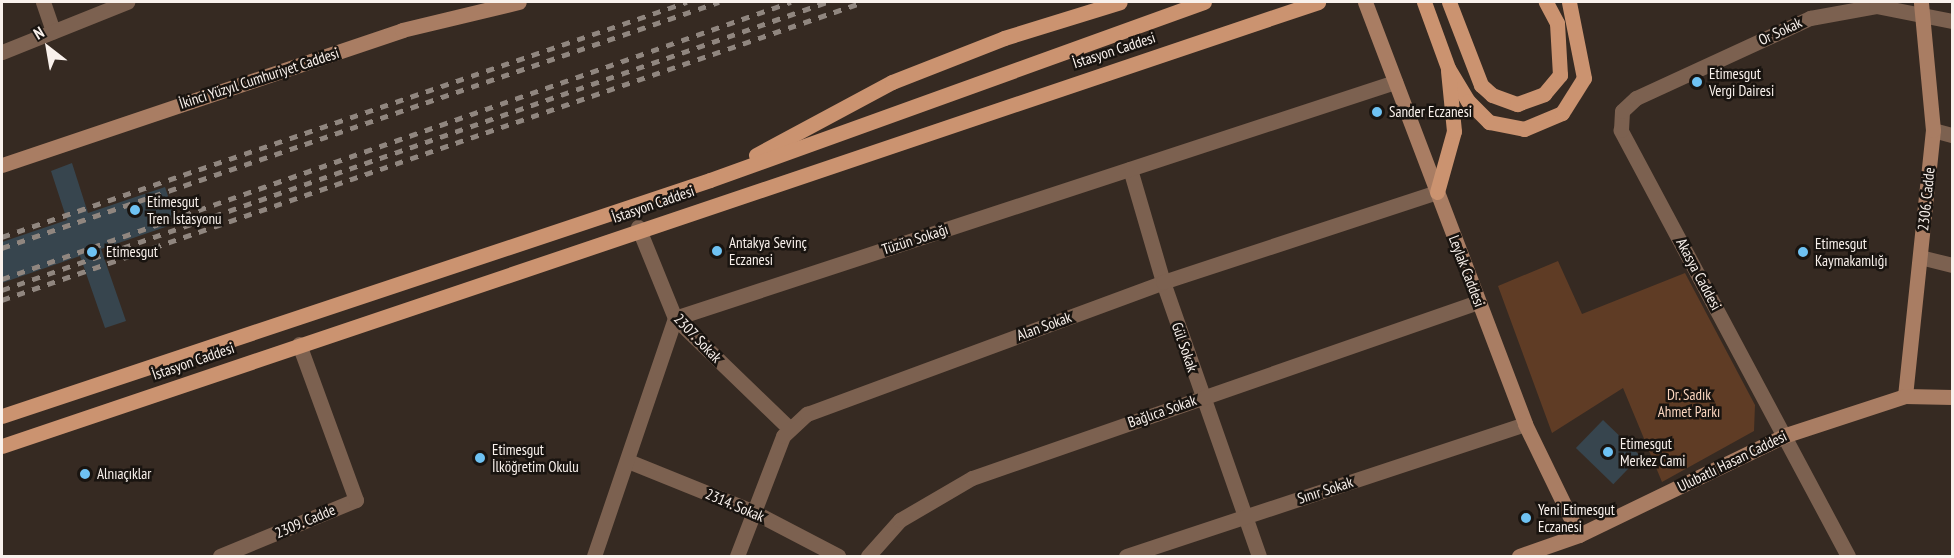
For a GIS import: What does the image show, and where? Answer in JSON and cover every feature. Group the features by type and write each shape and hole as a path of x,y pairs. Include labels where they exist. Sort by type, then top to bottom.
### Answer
{"main road":[{"path":"710,180 892,82 1004,38 1120,2"},
{"name":"İstasyon Caddesi","path":"2,416 710,180 1204,2"},
{"name":"İstasyon Caddesi","path":"2,446 638,227 1318,2"},
{"path":"1424,2 1448,68 1468,101 1489,122 1524,129 1551,120 1571,104 1584,78 1569,2"},
{"path":"1449,2 1470,62 1481,85 1506,102 1517,104 1544,94 1560,75 1562,60 1557,24 1546,2"},
{"path":"1437,192 1454,131 1448,68"}],"street":[{"path":"43,2 53,31"},
{"path":"2,52 127,2"},
{"name":"İkinci Yüzyıl Cumhuriyet Caddesi","path":"2,165 402,30 519,2"},
{"name":"Leylak Caddesi","path":"1365,2 1525,424 1580,535"},
{"name":"Or Sokak","path":"1622,111 1636,98 1810,18 1876,6 1922,7 1953,21"},
{"name":"2306. Cadde","path":"1905,396 1933,130 1922,7"},
{"name":"Tüzün Sokağı","path":"675,318 1395,82"},
{"name":"Akasya Caddesi","path":"1622,111 1621,130 1786,435 1848,556"},
{"path":"1933,130 1953,135"},
{"name":"Gül Sokak","path":"1130,169 1163,282 1259,556"},
{"name":"Alan Sokak","path":"789,428 815,410 1163,282 1437,192"},
{"name":"2307. Sokak","path":"638,227 675,318 789,428"},
{"path":"1920,257 1953,265"},
{"name":"Bağlıca Sokak","path":"868,556 900,519 960,483 1478,302"},
{"path":"594,556 675,318"},
{"name":"2309. Cadde","path":"220,556 356,500 298,344"},
{"name":"Ulubatlı Hasan Caddesi","path":"1519,556 1580,535 1786,435 1905,396 1953,396"},
{"name":"Sınır Sokak","path":"1126,556 1525,424"},
{"path":"737,556 789,428"},
{"name":"2314. Sokak","path":"628,461 754,512 838,556"}],"green space":[{"name":"Dr. Sadık Ahmet Parkı","path":"1558,261 1582,314 1685,273 1755,405 1754,431 1662,482 1623,388 1552,433 1498,286"}],"building":[{"name":"Etimesgut Tren İstasyonu","path":"72,163 88,213 165,187 177,223 101,249 126,321 105,328 80,256 2,283 2,242 67,220 51,171"},
{"name":"Etimesgut Merkez Cami","path":"1603,420 1640,456 1613,484 1576,448"}],"railway":[{"path":"2,237 687,2"},
{"path":"2,248 719,2"},
{"path":"2,279 791,2"},
{"path":"2,290 827,2"},
{"path":"2,300 863,2"}],"place":[{"name":"Etimesgut Vergi Dairesi","path":"1697,82"},
{"name":"Sander Eczanesi","path":"1377,112"},
{"name":"Etimesgut Tren İstasyonu","path":"135,210"},
{"name":"Antakya Sevinç Eczanesi","path":"717,251"},
{"name":"Etimesgut","path":"92,252"},
{"name":"Etimesgut Kaymakamlığı","path":"1803,252"},
{"name":"Etimesgut Merkez Cami","path":"1608,452"},
{"name":"Etimesgut İlköğretim Okulu","path":"480,458"},
{"name":"Alnıaçıklar","path":"85,474"},
{"name":"Yeni Etimesgut Eczanesi","path":"1526,518"}]}
